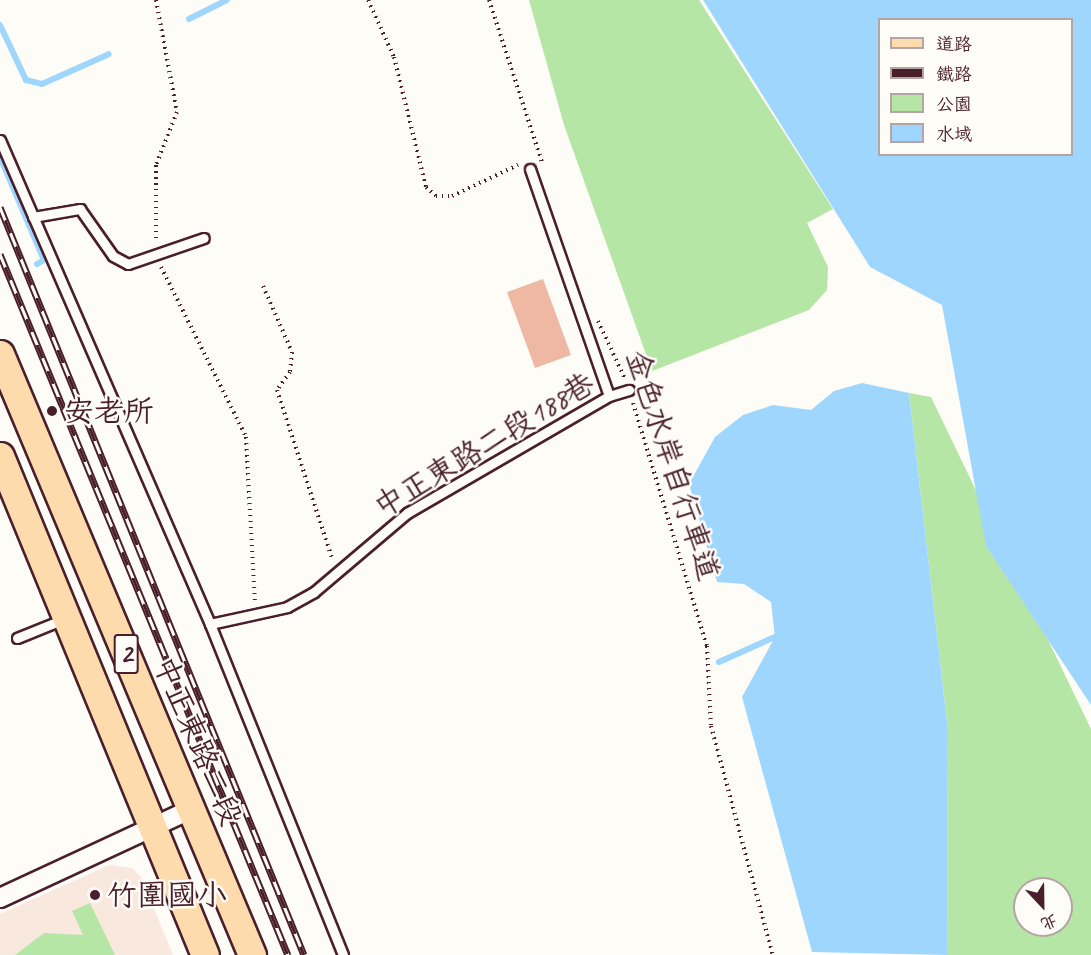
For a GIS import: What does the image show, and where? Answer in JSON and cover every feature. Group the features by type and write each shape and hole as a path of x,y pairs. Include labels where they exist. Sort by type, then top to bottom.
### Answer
{"main road":[{"name":"中正東路二段","path":"0,354 252,955"},
{"name":"2","path":"0,456 7,494 66,618 205,955"}],"street":[{"path":"0,898 151,826 192,809"}],"lane":[{"path":"0,140 210,624 343,955"},
{"path":"530,169 609,396"},
{"path":"33,218 80,209 113,256 128,264 156,258 204,238"},
{"name":"中正東路二段188巷","path":"210,624 287,607 407,513 609,396 629,390"},
{"path":"17,638 66,618"}],"path":[{"path":"156,0 177,112 156,165 156,258 246,437 256,615"},
{"path":"368,0 394,57 426,187 436,196 452,196 517,165 530,169"},
{"path":"489,0 544,168"},
{"path":"264,286 292,352 290,372 277,390 336,570"},
{"name":"金色水岸自行車道","path":"592,313 609,334 629,390 707,646 711,726 773,955"}],"shaded area":[{"name":"竹圍國小","path":"109,865 132,868 141,877 173,955 0,955 0,914"}],"green space":[{"path":"529,0 699,0 833,209 807,223 828,267 827,290 809,310 652,371 564,125"},
{"path":"909,393 931,397 1091,729 1091,955 947,955 948,731"},
{"path":"90,903 115,955 15,955 44,933 83,935 72,911"}],"water":[{"path":"703,0 1091,0 1091,705 986,546 942,305 870,267"},
{"path":"862,383 909,393 948,731 947,955 812,952 742,697 775,637 771,602 744,584 717,582 689,484 715,437 743,415 773,405 811,410 834,391"}],"building":[{"path":"543,279 571,355 535,368 507,292"}],"waterway":[{"path":"189,19 227,0"},
{"path":"0,25 26,80 42,84 109,54"},
{"path":"0,157 44,260 37,264"},
{"path":"719,662 775,637"}],"railway":[{"path":"0,207 304,955"},
{"path":"0,254 288,955"}],"place":[{"name":"安老所","path":"52,411"},
{"name":"竹圍國小","path":"95,895"}]}
